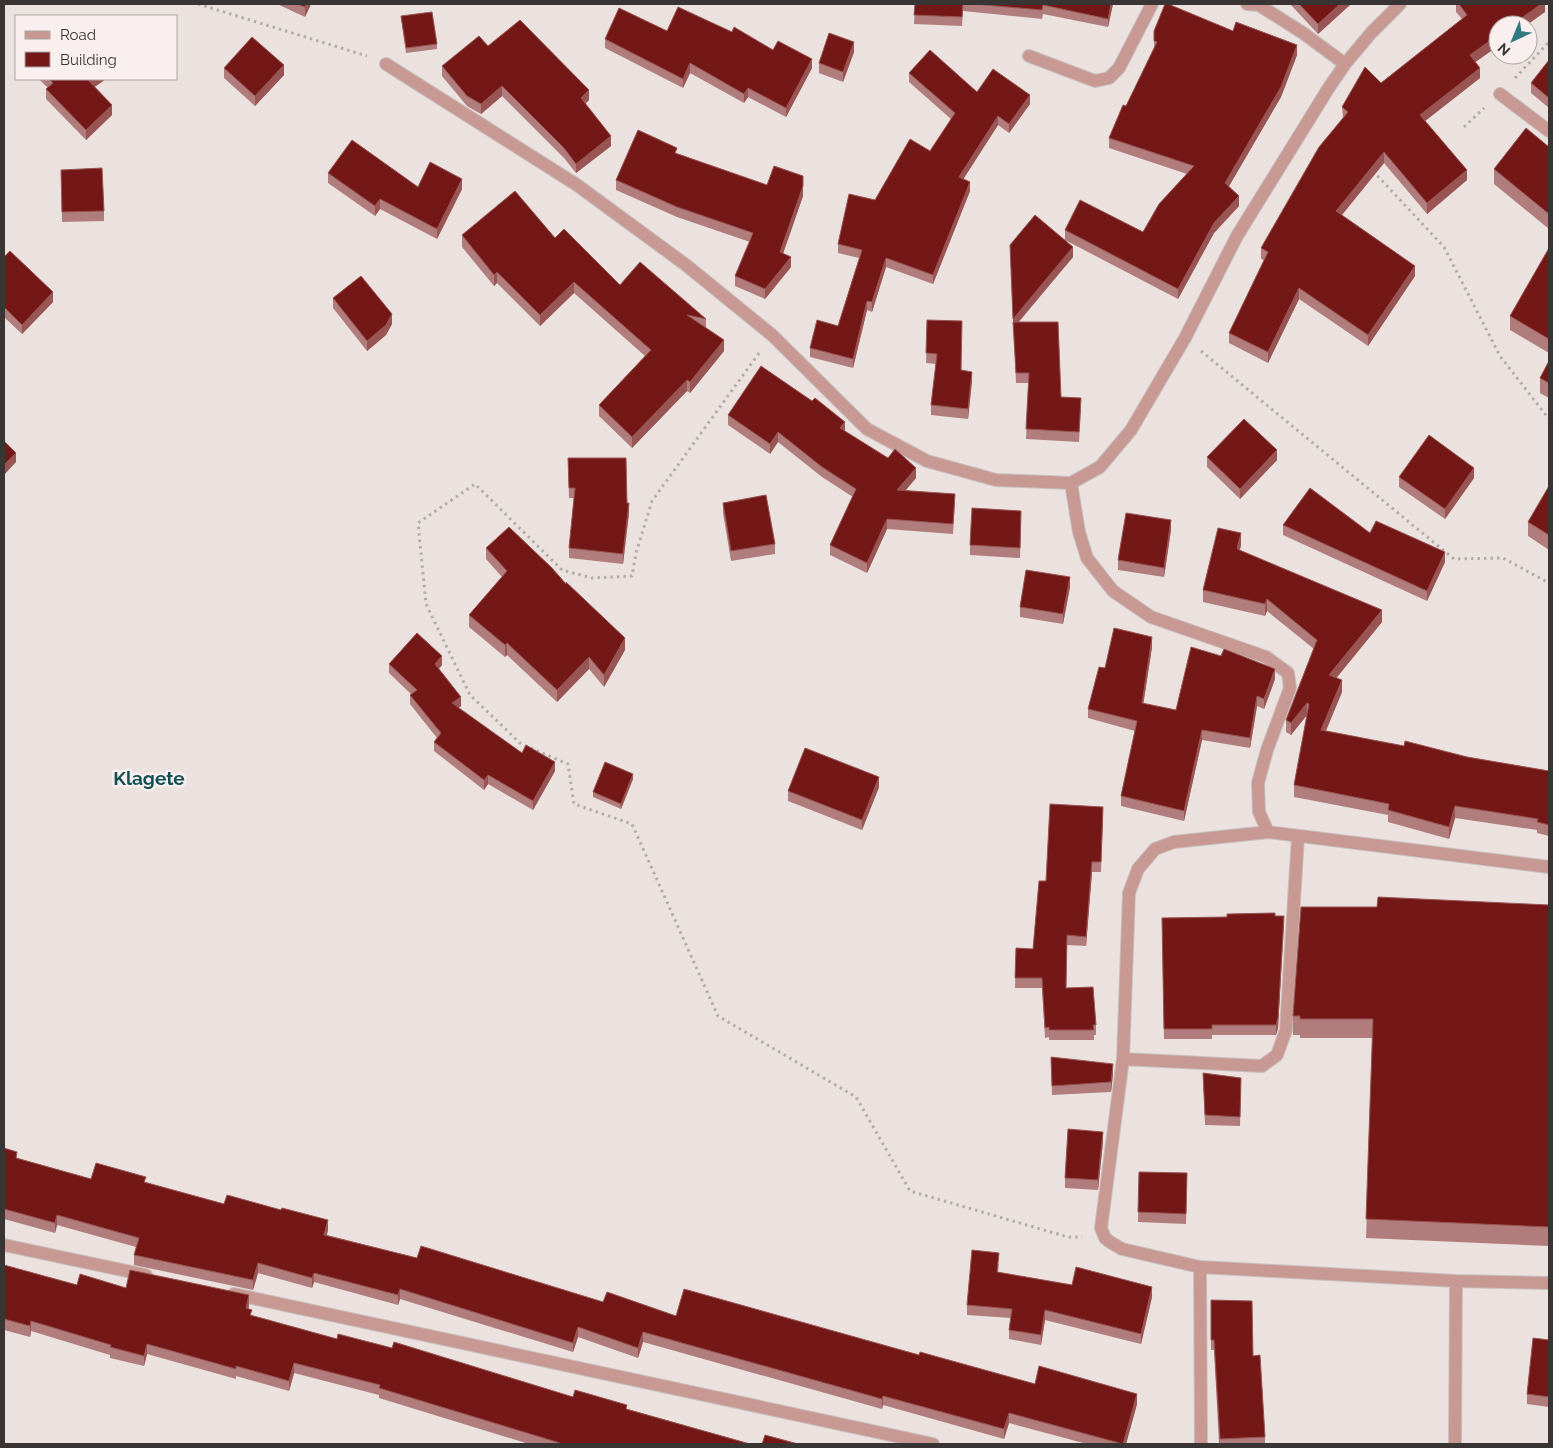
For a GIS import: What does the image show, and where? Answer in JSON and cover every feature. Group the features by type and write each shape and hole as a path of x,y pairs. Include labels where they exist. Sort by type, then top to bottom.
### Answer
{"street":[{"path":"1029,56 1094,81 1109,78 1119,68 1152,4"},
{"path":"1247,4 1259,5 1303,33 1345,64"},
{"path":"386,64 577,185 686,264 772,335 867,429 927,460 996,480 1071,483 1100,467 1131,430 1185,338 1237,236 1345,64 1371,33 1400,4"},
{"path":"1500,94 1549,131"},
{"path":"1071,483 1079,532 1087,558 1113,591 1151,617 1266,656 1288,673 1290,688 1267,750 1258,783 1259,812 1268,832"},
{"path":"1549,867 1268,832 1174,842 1154,849 1138,869 1129,893 1123,1059 1101,1228 1105,1238 1122,1249 1200,1267 1456,1281 1549,1283"},
{"path":"1123,1059 1262,1066 1277,1055 1286,1030 1298,836"},
{"path":"4,1245 159,1278"},
{"path":"1200,1267 1201,1444"},
{"path":"1455,1444 1456,1281"},
{"path":"226,1292 933,1444"}],"path":[{"path":"198,4 356,52 386,64"},
{"path":"1370,168 1444,247 1500,356 1549,419"},
{"path":"772,335 652,501 636,553 632,576 592,578 562,570 475,484 418,523 426,604 470,695 520,744 568,764 574,804 632,824 718,1016 856,1097 910,1190 1068,1237 1105,1238"},
{"path":"1185,338 1454,559 1503,558 1549,583"}],"building":[{"path":"915,4 963,4 962,17 914,15"},
{"path":"974,4 1111,4 1108,19 1043,5 1042,10"},
{"path":"1165,4 1233,31 1236,22 1297,45 1281,87 1225,183 1239,196 1214,223 1178,289 1065,230 1080,200 1143,232 1159,204 1194,166 1109,138 1123,105 1126,106 1157,42 1154,41 1154,31"},
{"path":"1299,4 1340,4 1318,24"},
{"path":"1459,4 1541,4 1526,15 1488,15 1488,42 1470,55 1480,68 1420,115 1467,170 1427,203 1384,152 1336,211 1415,266 1368,335 1299,288 1268,352 1229,333 1268,252 1261,248 1319,147 1348,112 1342,107 1365,67 1381,83 1467,15"},
{"path":"678,7 732,32 734,27 773,50 778,41 812,59 786,108 748,88 744,94 690,63 683,79 605,39 619,8 667,31"},
{"path":"432,12 437,44 406,48 401,16"},
{"path":"520,20 589,90 581,98 611,136 576,164 564,148 502,86 481,104 467,96 442,66 479,36 488,46"},
{"path":"829,33 854,42 843,72 819,63"},
{"path":"252,37 284,65 255,96 224,68"},
{"path":"930,50 977,92 993,69 1030,95 1009,124 998,116 959,177 970,182 933,275 886,258 872,302 867,301 853,359 810,348 817,320 838,326 862,250 838,244 849,194 875,200 910,139 930,151 955,113 909,73"},
{"path":"1549,60 1549,98 1531,83"},
{"path":"50,80 90,80 89,81 112,105 86,130 46,89 53,83"},
{"path":"1526,128 1549,147 1549,214 1494,169"},
{"path":"638,130 677,148 675,153 767,185 774,166 803,176 803,186 780,252 791,257 765,289 735,276 753,233 677,207 616,180"},
{"path":"352,140 418,187 430,162 462,179 437,229 380,199 375,206 328,173"},
{"path":"102,168 104,211 62,212 61,170"},
{"path":"515,191 555,238 564,229 620,285 640,262 706,319 687,315 724,340 690,382 687,380 632,437 599,405 651,350 574,282 540,315 497,272 494,275 462,235"},
{"path":"1035,215 1073,247 1013,319 1010,245"},
{"path":"1549,248 1549,339 1510,316"},
{"path":"10,251 53,292 22,325 4,307 4,257"},
{"path":"361,276 392,314 386,325 367,341 333,298"},
{"path":"927,320 962,321 961,370 972,372 968,409 931,405 937,354 926,353"},
{"path":"1013,322 1058,322 1061,397 1081,398 1079,432 1026,429 1029,373 1016,373"},
{"path":"1549,361 1549,383 1540,378"},
{"path":"761,366 812,401 815,398 845,422 840,428 888,458 895,449 916,468 897,490 955,494 953,524 887,519 867,563 830,545 856,489 822,467 778,432 770,444 728,415"},
{"path":"1244,419 1277,450 1240,489 1207,457"},
{"path":"1429,435 1474,468 1445,509 1399,477"},
{"path":"4,441 16,453 4,465"},
{"path":"568,458 626,458 627,503 629,503 623,554 569,548 575,488 569,488"},
{"path":"1549,486 1549,535 1528,522"},
{"path":"1310,488 1370,533 1376,521 1445,552 1427,591 1283,525"},
{"path":"766,495 775,544 731,551 723,503"},
{"path":"972,508 1021,511 1020,548 970,545"},
{"path":"1126,513 1171,520 1164,568 1118,560"},
{"path":"509,527 566,584 566,582 625,638 604,675 589,657 557,690 507,643 505,645 469,615 507,571 486,548"},
{"path":"1218,528 1241,533 1237,549 1382,610 1329,675 1342,680 1321,730 1404,746 1405,741 1467,757 1549,771 1549,825 1537,822 1538,819 1455,806 1449,827 1388,810 1389,804 1294,785 1309,704 1307,703 1291,723 1286,720 1317,640 1267,599 1265,604 1203,590"},
{"path":"1026,570 1070,577 1063,614 1020,607"},
{"path":"1114,628 1152,637 1142,703 1176,710 1191,647 1221,656 1224,649 1275,669 1264,699 1257,696 1250,738 1202,730 1184,811 1121,796 1137,721 1088,709 1099,667 1105,668"},
{"path":"417,633 442,656 435,664 461,697 452,703 522,753 526,745 555,762 533,801 488,775 484,780 434,742 441,733 410,695 417,690 389,664"},
{"path":"805,748 879,777 862,820 788,791"},
{"path":"605,762 633,774 621,804 593,792"},
{"path":"1050,804 1103,807 1101,862 1092,862 1086,937 1067,935 1066,988 1093,987 1096,1025 1093,1025 1094,1030 1049,1030 1049,1027 1045,1028 1042,978 1015,978 1016,948 1033,949 1039,881 1046,881"},
{"path":"1378,897 1549,905 1549,1227 1366,1219 1373,1019 1300,1019 1300,1016 1293,1016 1301,907 1377,907"},
{"path":"1275,913 1275,916 1284,916 1276,1025 1212,1025 1212,1029 1164,1029 1162,918 1227,917 1227,914"},
{"path":"1051,1057 1113,1064 1111,1082 1052,1086"},
{"path":"1203,1073 1241,1078 1240,1117 1205,1115"},
{"path":"1068,1129 1103,1132 1098,1180 1065,1178"},
{"path":"4,1148 17,1152 16,1158 91,1179 96,1163 146,1177 144,1182 224,1204 227,1195 281,1210 282,1208 328,1220 324,1235 417,1258 421,1246 603,1302 607,1292 676,1316 684,1289 919,1355 920,1352 1035,1384 1039,1366 1137,1394 1123,1444 1009,1413 1004,1429 883,1396 882,1399 643,1332 638,1348 578,1327 573,1343 400,1289 398,1295 314,1273 312,1278 258,1263 253,1280 134,1255 139,1238 57,1215 55,1223 4,1209"},
{"path":"1139,1172 1187,1173 1186,1214 1138,1212"},
{"path":"972,1250 999,1253 997,1272 1072,1285 1076,1267 1152,1287 1141,1334 1045,1310 1041,1335 1009,1330 1012,1309 967,1305"},
{"path":"4,1265 77,1285 80,1274 126,1288 130,1270 249,1295 246,1308 252,1310 250,1315 337,1339 338,1334 392,1348 394,1342 573,1397 575,1390 627,1405 626,1409 750,1444 559,1444 379,1388 380,1385 294,1363 289,1381 236,1366 236,1369 147,1344 144,1356 31,1321 30,1326 4,1319"},
{"path":"1211,1300 1252,1301 1253,1356 1260,1355 1265,1437 1220,1439 1214,1340 1211,1340"},
{"path":"1533,1338 1549,1340 1549,1397 1527,1394"},
{"path":"765,1435 798,1444 762,1444"}],"district":[{"name":"Klagete","path":"149,778"}]}
